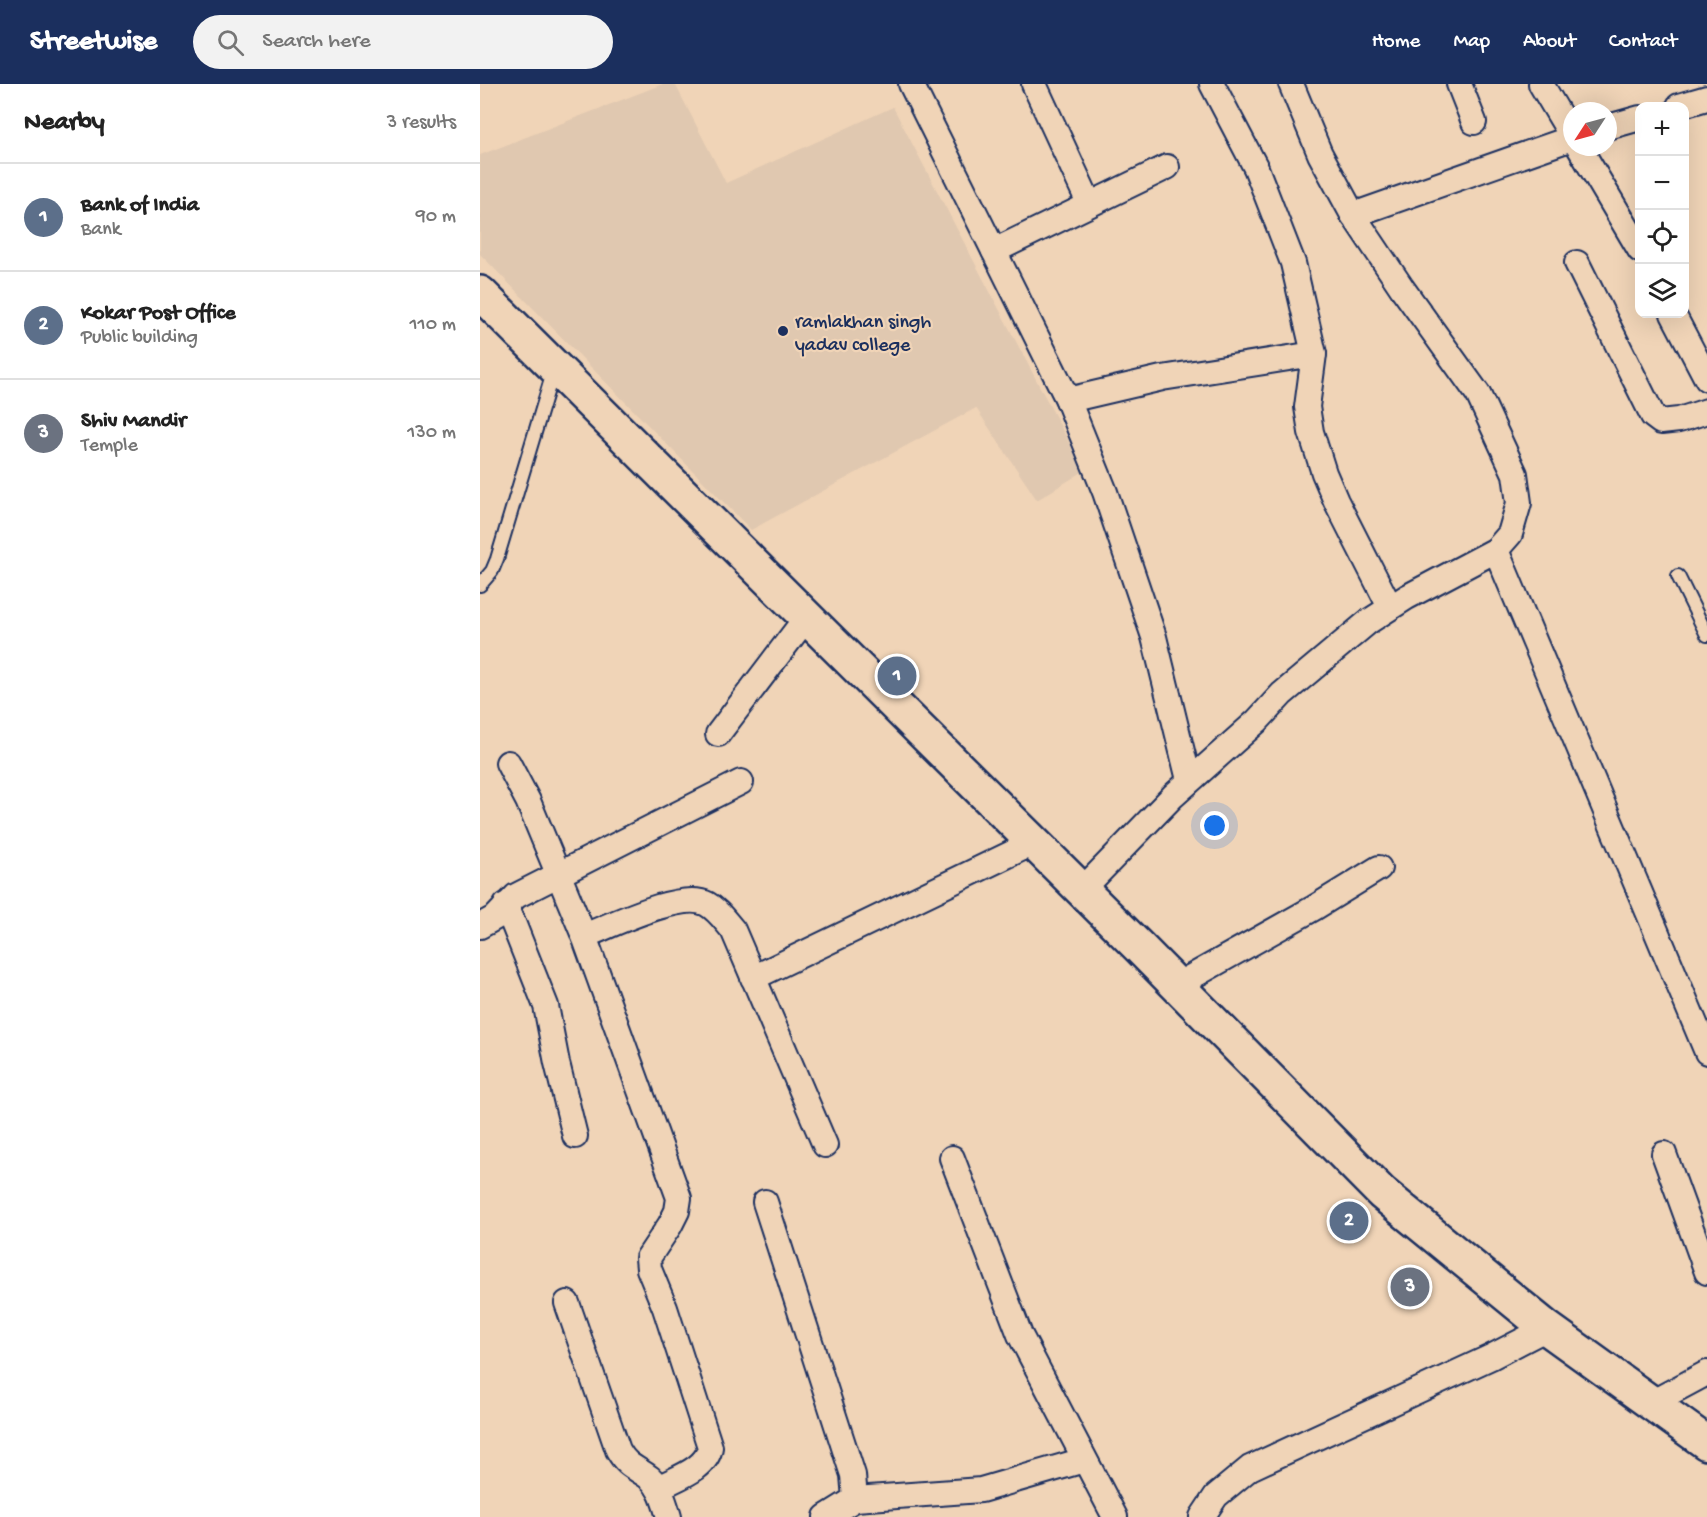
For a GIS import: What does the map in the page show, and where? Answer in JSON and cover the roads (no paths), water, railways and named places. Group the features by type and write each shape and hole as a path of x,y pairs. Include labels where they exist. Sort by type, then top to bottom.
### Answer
{"main road":[{"path":"480,293 1177,985 1382,1193 1548,1328 1707,1443"}],"street":[{"path":"911,84 1068,400 1105,492 1154,637 1189,780"},
{"path":"1034,84 1089,203"},
{"path":"1212,84 1256,168 1293,263 1314,354 1308,387 1311,432 1336,501 1390,608"},
{"path":"1082,891 1189,780 1315,666 1368,622 1496,550 1510,534 1519,503 1515,474 1478,394 1353,215 1320,154 1291,84"},
{"path":"1459,84 1474,122"},
{"path":"1541,84 1563,122"},
{"path":"1689,103 1707,98"},
{"path":"1617,124 1635,119"},
{"path":"1353,215 1563,140"},
{"path":"1584,156 1635,242"},
{"path":"993,251 1167,167"},
{"path":"1577,263 1653,416 1661,422 1679,420 1707,411"},
{"path":"1675,318 1707,379"},
{"path":"1068,400 1162,378 1314,354"},
{"path":"1496,550 1707,1052"},
{"path":"718,734 806,618"},
{"path":"508,763 528,801 584,936 679,1198 677,1211 670,1225 648,1258 649,1269 665,1308 710,1447 709,1457 701,1464 658,1488"},
{"path":"481,923 516,896 741,782"},
{"path":"753,978 1033,843"},
{"path":"1177,985 1314,908 1379,868"},
{"path":"584,936 657,908 694,900 705,903 718,912 733,930 825,1145"},
{"path":"506,905 546,1006 575,1136"},
{"path":"1664,1154 1707,1272"},
{"path":"952,1158 1020,1335 1115,1517"},
{"path":"765,1202 853,1475 855,1499"},
{"path":"567,1303 618,1450 626,1464 649,1477 658,1488 669,1517"},
{"path":"1202,1517 1216,1496 1250,1468 1491,1358 1548,1328"},
{"path":"1651,1403 1707,1372"},
{"path":"825,1517 855,1499 981,1490 1084,1460"}],"lane":[{"path":"480,585 492,571 497,558 555,367"},
{"path":"1678,576 1707,635"}],"place":[{"name":"ramlakhan singh yadav college","path":"783,331"},
{"name":"Bank of India","path":"897,676"},
{"name":"Kokar Post Office","path":"1349,1221"},
{"name":"Shiv Mandir","path":"1410,1287"}]}
